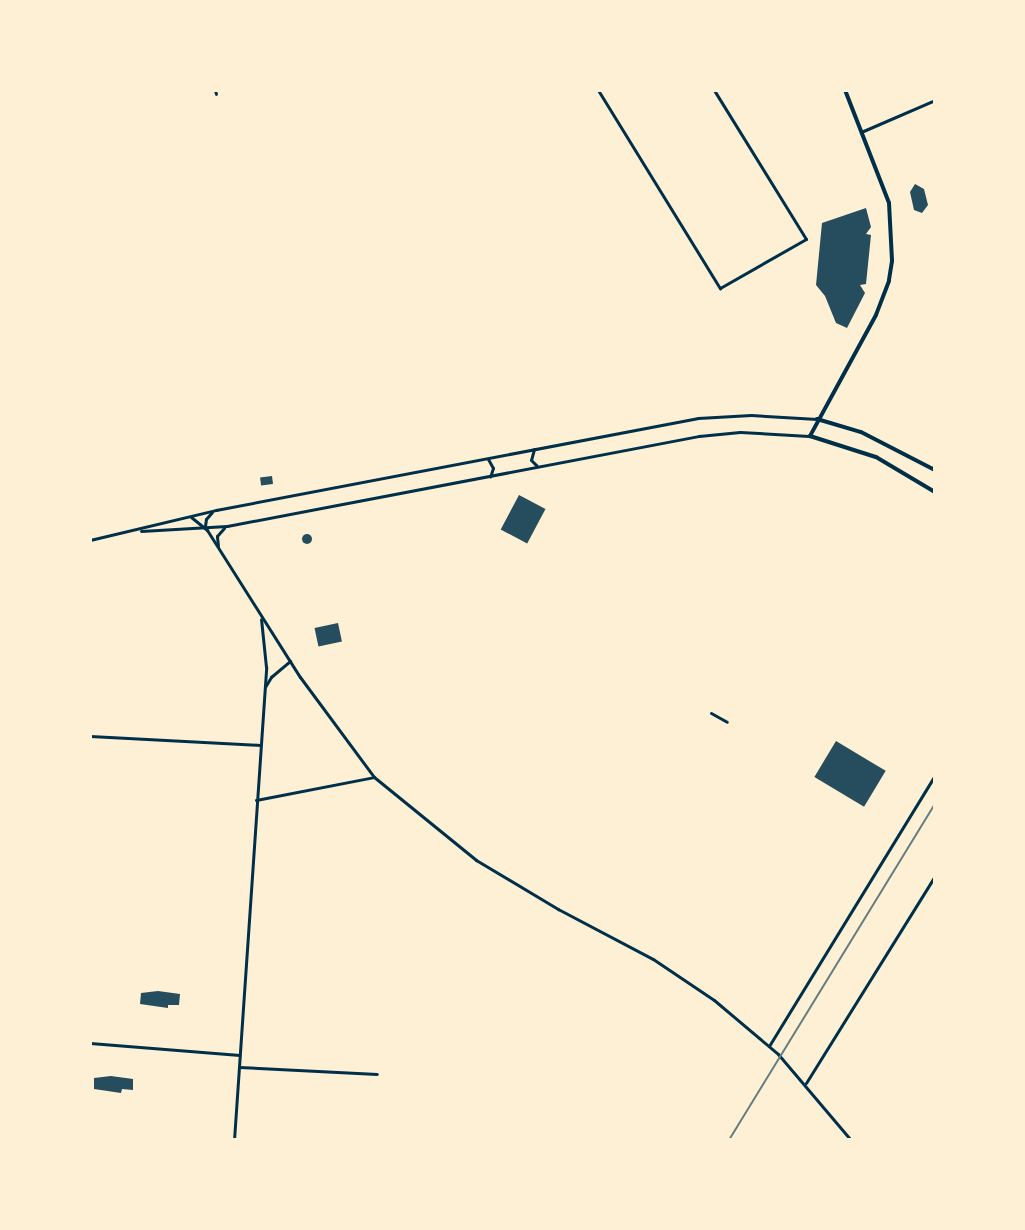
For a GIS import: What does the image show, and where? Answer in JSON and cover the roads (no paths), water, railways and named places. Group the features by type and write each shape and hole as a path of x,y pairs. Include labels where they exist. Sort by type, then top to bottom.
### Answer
{"main road":[{"path":"845,90 890,211 890,271 876,315 810,436 876,457 935,492"},
{"path":"817,419 861,432 935,470"}],"street":[{"path":"598,90 720,288 806,239 714,90"},
{"path":"861,132 935,100"},
{"path":"90,540 216,510 724,415 817,419"},
{"path":"134,531 207,530 699,436 740,432 810,436"},
{"path":"534,449 531,460 539,467"},
{"path":"487,458 493,468 490,477"},
{"path":"207,530 206,519 216,510"},
{"path":"191,517 207,530 290,661 374,777 476,860 558,909 653,959 714,1000 769,1046 806,1083 851,1140"},
{"path":"218,549 217,536 227,526"},
{"path":"234,1140 264,688 265,637 260,615"},
{"path":"264,688 271,677 290,661"},
{"path":"711,713 727,722"},
{"path":"90,736 260,745"},
{"path":"769,1046 935,775"},
{"path":"256,800 374,777"},
{"path":"806,1083 935,876"},
{"path":"90,1043 240,1055"},
{"path":"239,1067 377,1074"}],"railway":[{"path":"729,1140 935,804"}]}
